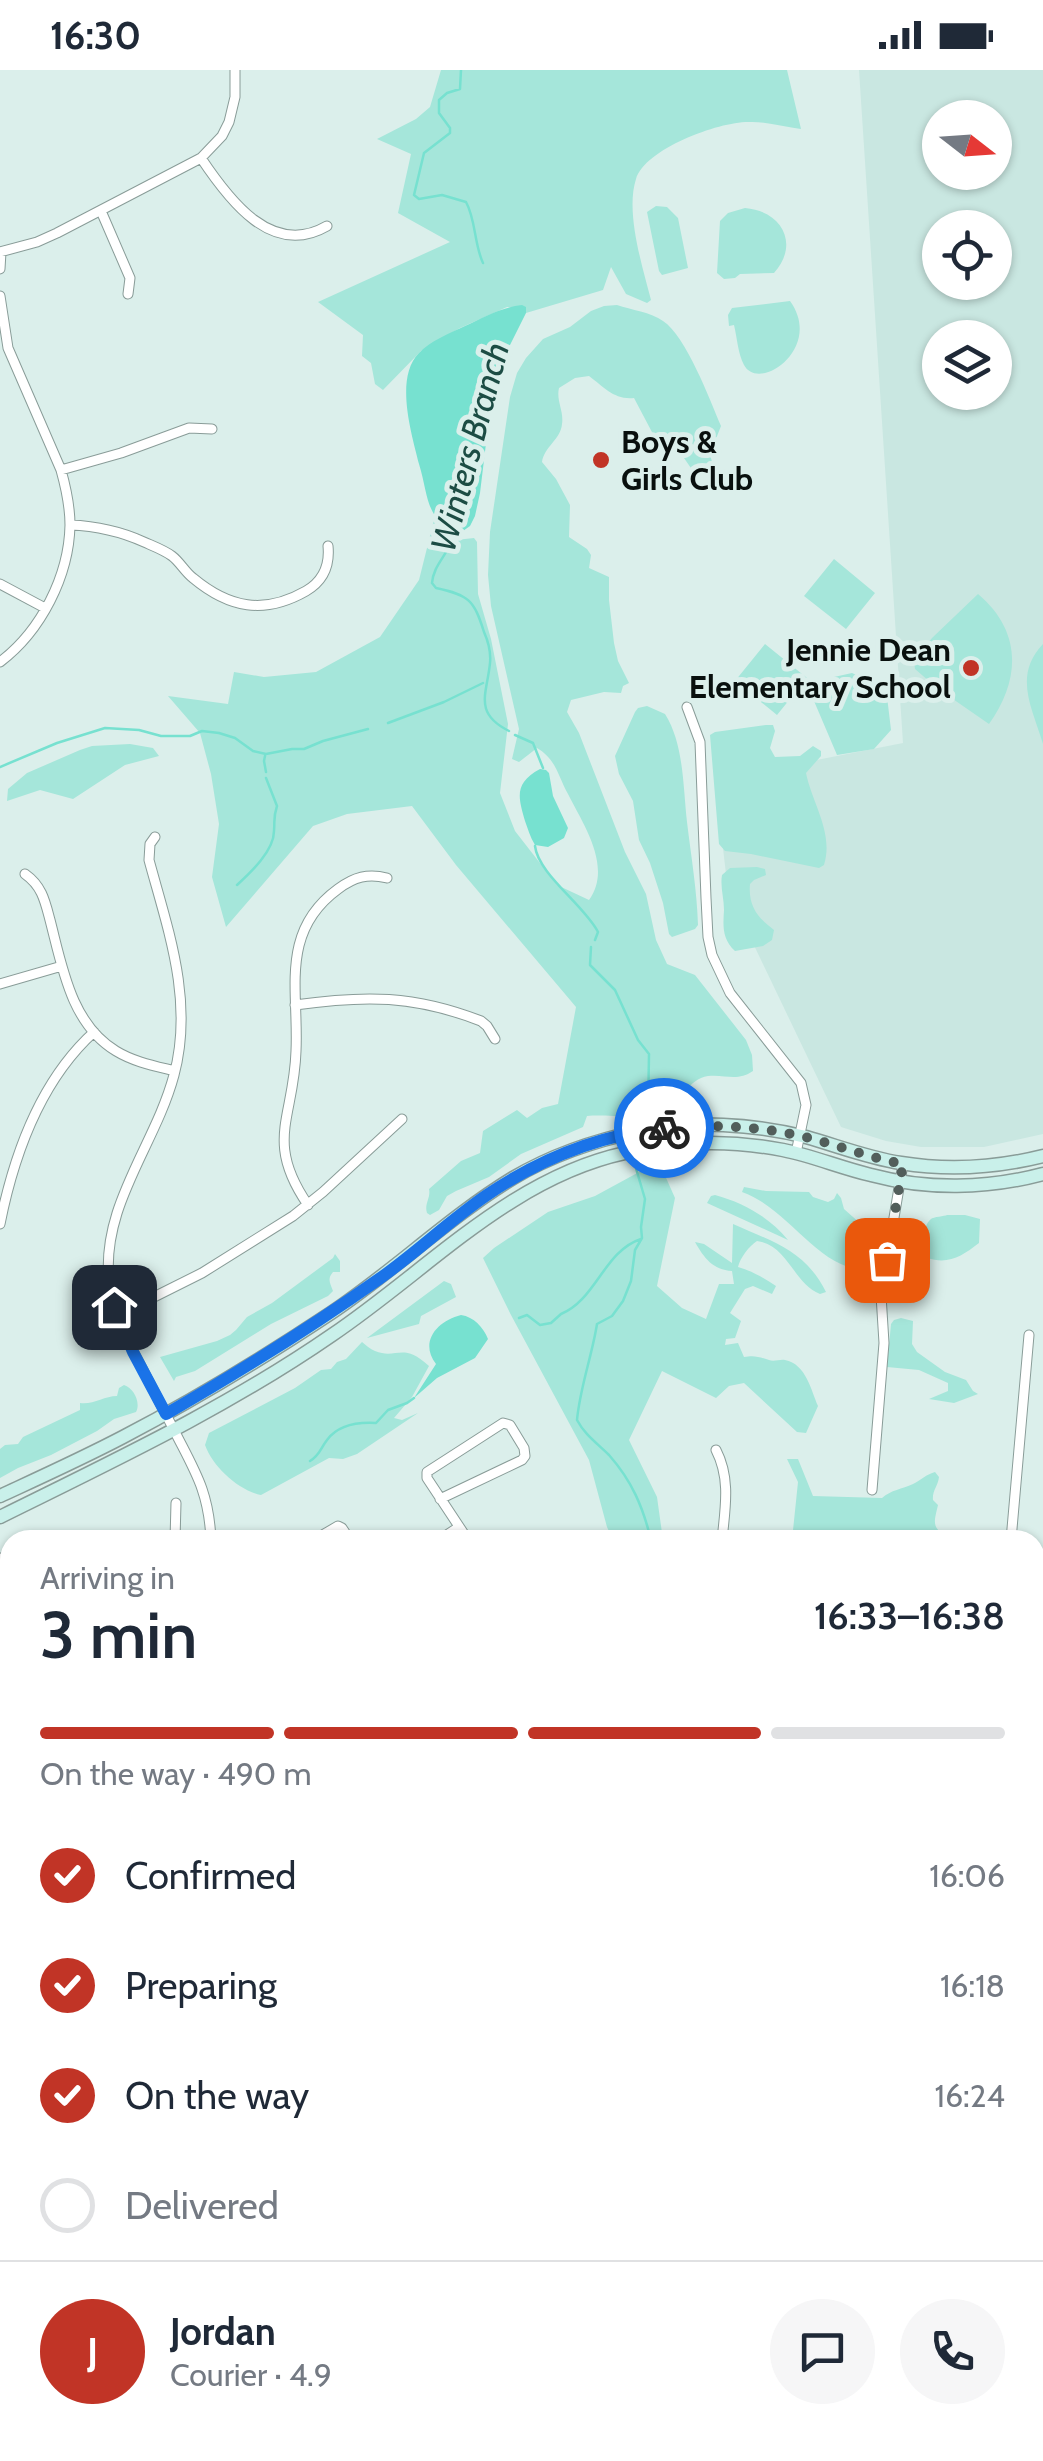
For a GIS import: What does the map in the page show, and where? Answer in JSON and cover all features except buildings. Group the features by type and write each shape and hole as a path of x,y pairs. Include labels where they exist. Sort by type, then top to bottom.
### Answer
{"main road":[{"path":"0,1517 170,1423 389,1272 486,1196 547,1160 615,1137 668,1128 717,1126 800,1136 903,1164 972,1169 1043,1156"},
{"path":"0,1496 261,1380 332,1336 524,1193 605,1158 677,1144 719,1143 796,1153 875,1176 946,1186 1008,1182 1043,1174"}],"street":[{"path":"0,269 1,252 37,242 201,158 222,136 229,122 236,96 235,70"},
{"path":"201,158 231,199 268,228 296,237 327,226"},
{"path":"101,211 130,278 128,294"},
{"path":"0,296 8,348 61,470 70,525 64,562 45,608 23,640 0,662"},
{"path":"61,470 189,428 212,429"},
{"path":"70,525 109,530 148,544 172,556 218,597 250,606 285,602 310,588 324,574 328,546"},
{"path":"0,584 45,608"},
{"path":"687,707 700,751 712,954 730,993 801,1084 806,1105 796,1153"},
{"path":"155,837 150,844 149,860 176,964 181,1030 166,1099 113,1222 109,1286 133,1352 198,1474 205,1492 210,1530"},
{"path":"25,874 44,896 62,966 78,1009 94,1032 123,1055 175,1071"},
{"path":"308,1205 284,1156 296,1058 293,979 298,949 312,918 330,895 366,875 388,878"},
{"path":"0,984 62,966"},
{"path":"296,1005 356,998 407,1000 476,1019 487,1026 495,1039"},
{"path":"0,1224 15,1164 34,1118 62,1067 94,1032"},
{"path":"114,1307 154,1297 202,1274 308,1205 402,1119"},
{"path":"872,1490 884,1343 882,1295 903,1164"},
{"path":"1012,1530 1029,1335"},
{"path":"440,1499 522,1460 525,1452 510,1425 506,1423 427,1472 426,1478 440,1499 461,1530"},
{"path":"716,1450 727,1484 723,1530"},
{"path":"176,1503 176,1530"},
{"path":"454,1530 459,1527"}],"shaded area":[{"path":"441,70 787,70 801,129 735,123 684,139 642,168 636,179 633,208 636,240 651,300 647,303 626,294 611,267 603,290 526,313 526,307 507,307 460,328 421,351 383,390 375,384 371,363 362,356 363,335 318,302 450,242 398,213 411,154 377,139 416,119 430,107"},
{"name":"Jennie Dean Elementary School","path":"859,70 1043,70 1043,1134 984,1147 921,1147 841,1127 728,891 715,780 903,743"},
{"path":"656,206 667,207 678,218 688,268 662,275 659,271 647,212"},
{"path":"745,208 758,210 777,222 786,240 786,251 774,273 740,274 724,279 717,273 720,221 728,213"},
{"path":"790,301 798,318 799,335 794,349 774,369 752,372 742,361 728,315 732,308"},
{"path":"617,305 653,315 672,329 696,369 721,426 710,454 713,466 695,474 684,458 663,453 634,398 615,395 589,376 575,378 559,388 561,429 542,462 570,505 569,537 591,555 589,568 609,577 614,643 629,683 621,693 604,692 571,700 567,712 646,894 656,940 667,964 695,975 746,1040 753,1071 736,1077 701,1078 671,1106 656,1113 587,1116 583,1127 521,1154 489,1177 447,1196 439,1210 430,1215 426,1210 429,1189 461,1161 480,1153 483,1131 517,1110 527,1118 558,1104 576,1007 456,865 412,806 347,814 313,826 226,927 212,877 219,824 211,774 200,733 168,696 228,704 234,672 264,677 316,672 380,637 419,580 435,516 456,540 474,538 477,542 478,594 508,724 500,793 515,831 557,885 589,900 596,887 597,860 588,832 556,768 537,748 519,762 512,759 519,729 491,606 490,532 517,373 543,339 570,327 591,311"},
{"path":"834,559 875,593 846,629 804,596"},
{"path":"978,594 1003,624 1012,656 1007,690 989,724 937,688 915,669 914,661"},
{"path":"765,644 807,678 777,715 735,681"},
{"path":"1043,644 1043,744 1030,705 1027,680 1034,656"},
{"path":"852,673 886,688 891,730 874,749 837,755 814,701 834,677"},
{"path":"647,706 665,714 676,739 695,886 698,925 672,937 650,863 639,840 633,801 615,756 635,712"},
{"path":"773,725 775,731 770,748 775,757 800,756 813,746 821,751 806,773 826,841 824,865 819,868 725,851 719,844 710,735"},
{"path":"130,744 153,748 159,756 125,765 73,799 40,790 7,801 8,789 27,773 92,746"},
{"path":"730,868 765,869 766,875 750,884 752,905 774,930 772,940 763,946 735,951 724,932 722,875"},
{"path":"641,1171 663,1171 675,1198 657,1286 682,1308 706,1319 719,1284 734,1284 732,1271 710,1262 695,1242 732,1263 733,1224 798,1257 826,1292 820,1294 811,1289 776,1249 757,1241 738,1267 776,1286 772,1294 753,1286 745,1289 730,1313 741,1321 735,1338 726,1339 725,1345 738,1343 744,1357 783,1360 798,1367 818,1406 806,1433 797,1432 744,1383 729,1386 716,1398 662,1371 629,1440 657,1497 662,1530 608,1530 589,1460 483,1258 548,1212 595,1196"},
{"path":"744,1187 809,1192 828,1202 837,1193 844,1209 862,1225 868,1237 862,1270 830,1258 774,1210 742,1192"},
{"path":"715,1195 755,1212 788,1240 707,1203"},
{"path":"947,1215 980,1219 979,1243 955,1258 927,1258 924,1243 928,1222"},
{"path":"335,1254 340,1272 331,1274 333,1291 328,1296 271,1324 174,1381 160,1357 230,1335 247,1317 272,1303"},
{"path":"444,1281 451,1284 456,1297 421,1316 419,1324 367,1338"},
{"path":"901,1318 913,1321 912,1344 917,1352 945,1372 966,1380 978,1394 954,1403 929,1399 948,1391 948,1383 919,1370 887,1367 891,1324"},
{"path":"362,1342 383,1353 412,1354 429,1366 412,1397 394,1418 402,1420 418,1413 357,1454 329,1458 261,1495 235,1483 220,1469 205,1445 209,1433 321,1370 331,1369"},
{"path":"124,1385 136,1396 136,1412 114,1419 51,1455 0,1478 0,1449 5,1445 18,1444 23,1437 80,1410 80,1403 117,1396"},
{"path":"787,1459 798,1459 813,1496 882,1498 935,1472 939,1477 933,1500 938,1505 935,1518 939,1530 793,1530 798,1482"}],"water":[{"path":"522,305 526,313 500,365 491,402 475,516 470,526 456,536 438,520 429,504 409,423 407,377 419,353 434,341 493,313"},
{"path":"540,769 549,773 553,796 568,828 564,838 548,847 533,842 520,798 522,785"},
{"path":"461,1315 477,1323 488,1339 475,1358 437,1378 414,1398 436,1364 429,1348 433,1334 445,1322"}],"waterway":[{"name":"Winters Branch","path":"461,70 460,89 439,100 439,113 450,133 424,153 414,195 419,199 442,195 466,202 483,263"},
{"name":"Winters Branch","path":"454,531 432,583 463,597 477,613 490,655 486,710 509,731"},
{"path":"388,723 483,683"},
{"path":"0,767 105,728 161,736 219,733 266,754 304,749 368,729"},
{"name":"Winters Branch","path":"515,735 533,743 543,768"},
{"path":"265,756 266,772"},
{"path":"237,885 260,861 273,839 277,806 266,778"},
{"name":"Winters Branch","path":"535,846 544,868 592,922 598,932 595,940"},
{"name":"Winters Branch","path":"591,947 590,965 615,990 638,1040 649,1054 648,1112"},
{"name":"Winters Branch","path":"635,1165 645,1199 642,1238 635,1250 631,1281 623,1301 612,1316 597,1324 577,1420 624,1475 648,1530"},
{"path":"519,1318 527,1315 540,1325 551,1323 583,1298 618,1254 641,1239"},
{"path":"310,1461 337,1431 356,1424 376,1423 388,1410 414,1398"}],"way so far":[{"path":"664,1128 717,1126 774,1131 903,1164 887,1260"}],"place":[{"name":"Boys & Girls Club","path":"601,460"},
{"name":"Jennie Dean Elementary School","path":"971,668"}],"route":[{"path":"114,1307 166,1414 333,1312 516,1176 566,1152 664,1128"}]}
